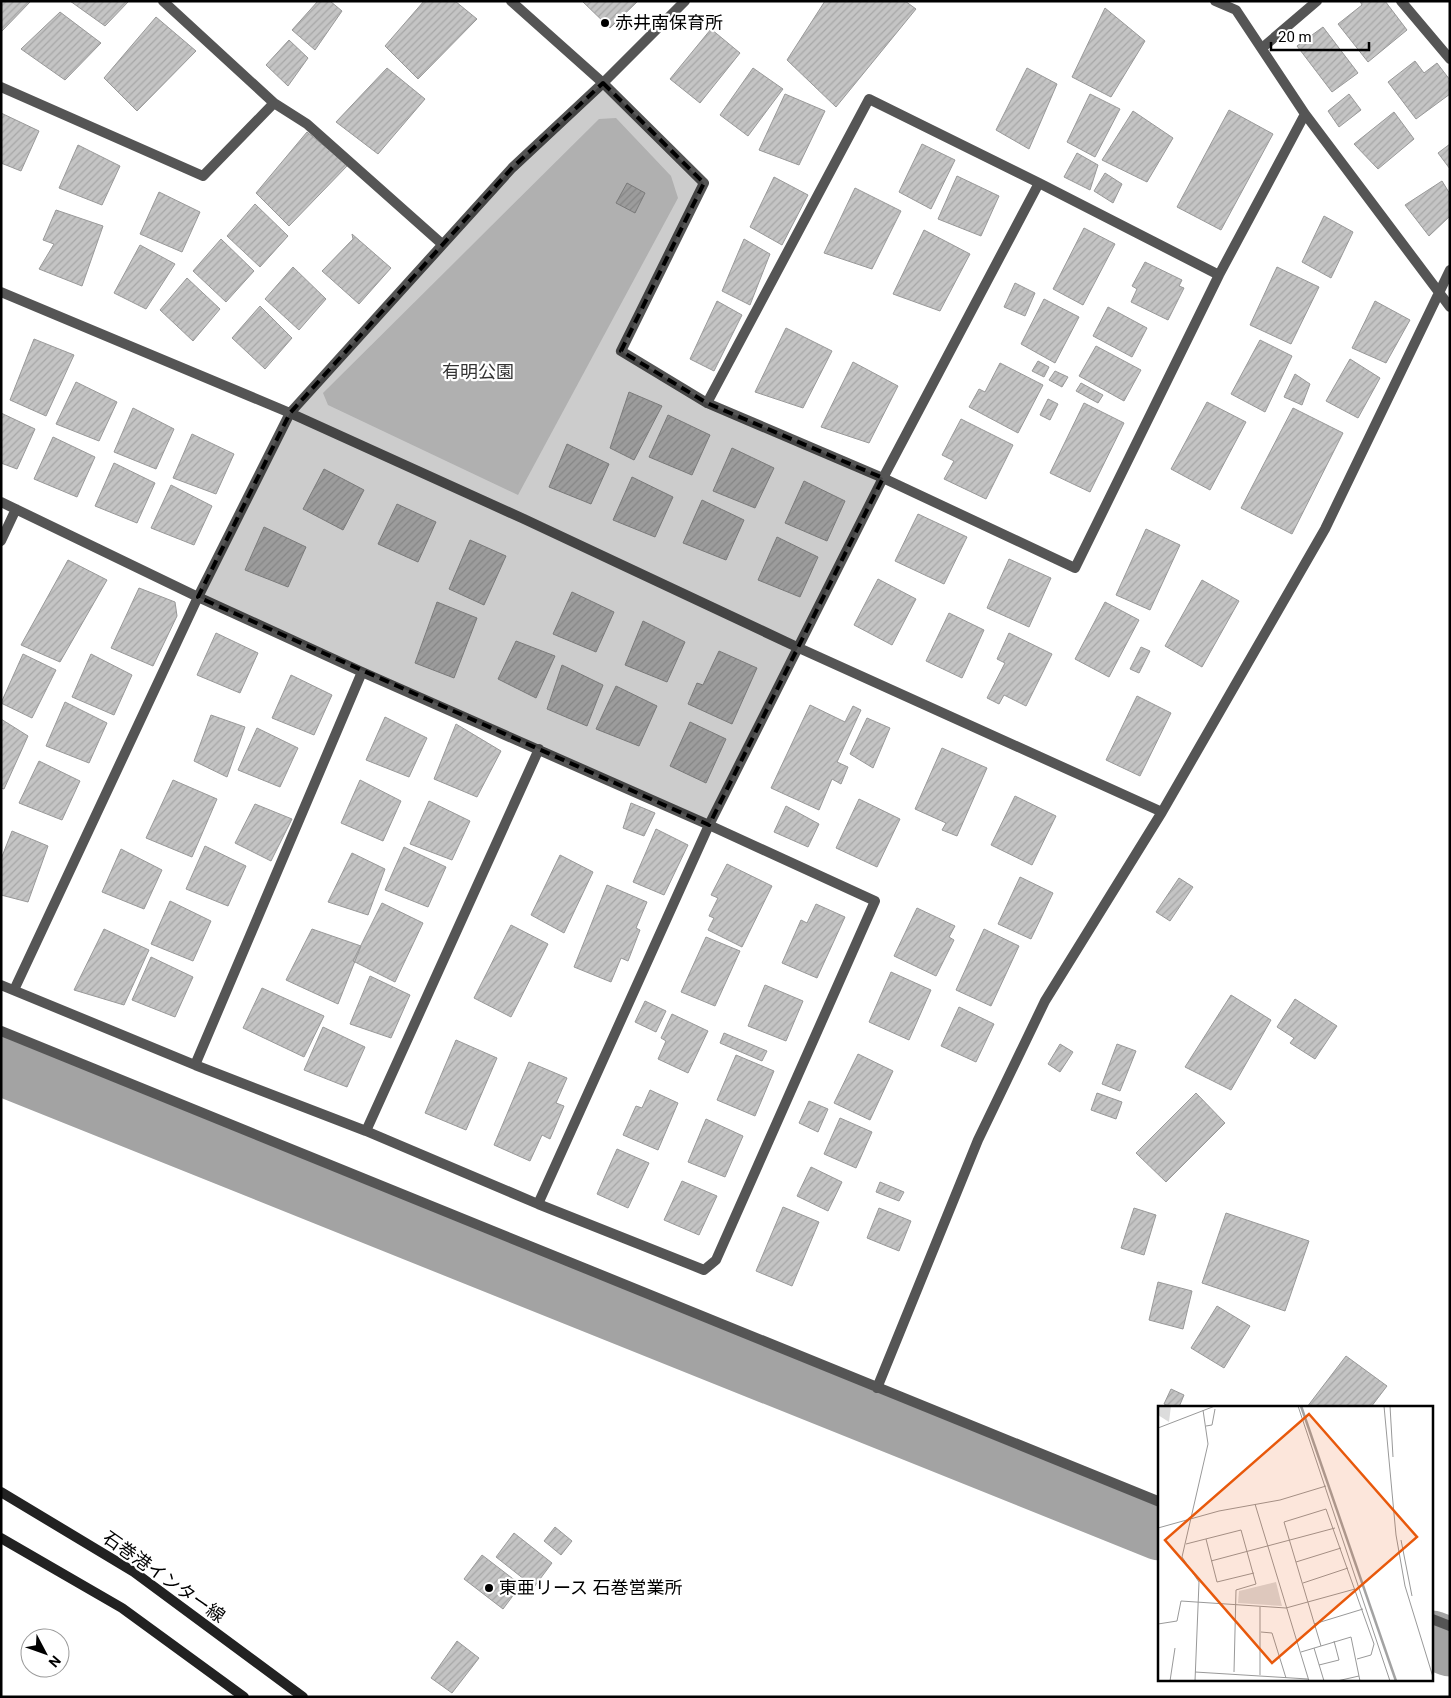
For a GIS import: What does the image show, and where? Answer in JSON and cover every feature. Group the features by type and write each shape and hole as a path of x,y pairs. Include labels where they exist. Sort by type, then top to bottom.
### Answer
{"main road":[{"name":"石巻港インター線","path":"1,1492 134,1572 302,1697"},
{"path":"1,1538 122,1608 244,1697"}],"street":[{"path":"163,1 274,103 307,124 442,244"},
{"path":"511,1 604,83 704,183 621,351 707,404 883,478 1076,568 1219,275 1305,114"},
{"path":"14,990 198,597 290,412 512,168 604,83 685,1"},
{"path":"1215,1 1236,10 1305,114 1450,307"},
{"path":"1262,48 1317,1"},
{"path":"1401,1 1450,59"},
{"path":"1,87 203,176 274,103"},
{"path":"707,404 869,99 1219,275"},
{"path":"538,1204 709,825 883,478 1039,183"},
{"path":"877,1388 978,1140 1045,1001 1162,812 1325,529 1450,270"},
{"path":"1,292 290,412 799,648 1162,812"},
{"path":"1,502 198,597 362,672 539,749 875,901 716,1260 704,1270 538,1204 366,1131 195,1065 1,984"},
{"path":"1,541 16,509"},
{"path":"195,1065 362,672"},
{"path":"366,1131 539,749"},
{"path":"1,1031 1158,1501"},
{"path":"1434,1620 1450,1626"}],"highlighted area":[{"path":"603,83 704,183 621,351 707,403 883,478 709,825 198,597 290,413 512,168"}],"green space":[{"name":"有明公園","path":"616,118 671,176 678,198 518,495 328,405 323,393 599,119"}],"building":[{"path":"1,1 31,1 1,32"},
{"path":"70,1 129,1 105,26"},
{"path":"318,1 330,1 342,11 315,50 292,30"},
{"path":"424,1 455,1 477,19 418,79 385,46"},
{"path":"582,1 638,1 610,28"},
{"path":"825,1 905,1 916,9 836,107 787,60"},
{"path":"1360,1 1385,1 1407,30 1368,62 1338,24 1362,5"},
{"path":"1105,8 1145,41 1111,97 1072,77"},
{"path":"60,12 101,43 65,80 21,49"},
{"path":"156,17 196,51 137,111 104,78"},
{"path":"1323,27 1358,73 1332,92 1297,46"},
{"path":"711,29 740,53 700,103 670,79"},
{"path":"289,40 308,58 288,86 266,65"},
{"path":"1415,61 1424,73 1437,63 1450,80 1450,94 1416,119 1388,82"},
{"path":"387,68 425,99 378,154 336,122"},
{"path":"753,68 783,89 748,136 720,115"},
{"path":"1027,68 1057,84 1029,149 996,130"},
{"path":"785,94 825,111 799,165 759,150"},
{"path":"1090,94 1120,109 1095,157 1067,142"},
{"path":"1349,94 1361,110 1339,127 1328,111"},
{"path":"1229,110 1273,134 1221,230 1177,207"},
{"path":"1133,111 1173,138 1147,182 1102,160"},
{"path":"1394,112 1414,139 1378,169 1354,144"},
{"path":"1,113 39,131 21,171 1,163"},
{"path":"307,132 348,165 289,226 256,193"},
{"path":"922,144 955,160 931,209 899,192"},
{"path":"1450,144 1450,169 1438,153"},
{"path":"78,145 120,166 102,205 59,188"},
{"path":"1077,153 1098,165 1090,190 1064,177"},
{"path":"1105,173 1122,184 1113,203 1094,191"},
{"path":"957,176 999,196 981,236 938,219"},
{"path":"774,177 808,195 782,245 750,227"},
{"path":"1442,181 1450,194 1450,216 1429,236 1405,205"},
{"path":"627,183 645,193 635,213 616,203"},
{"path":"855,188 901,211 872,269 824,253"},
{"path":"159,192 200,212 182,252 140,234"},
{"path":"255,204 288,236 260,267 227,236"},
{"path":"56,210 103,226 82,286 39,269 54,244 43,240"},
{"path":"1324,216 1353,232 1331,278 1302,262"},
{"path":"1084,228 1115,244 1083,305 1053,289"},
{"path":"924,230 970,254 940,311 893,294"},
{"path":"352,234 391,268 359,304 322,271 353,239"},
{"path":"221,239 254,271 226,302 193,271"},
{"path":"744,239 770,254 750,305 722,291"},
{"path":"140,245 175,264 146,309 114,293"},
{"path":"1145,262 1182,280 1179,286 1184,288 1168,320 1131,302 1137,289 1132,286"},
{"path":"293,267 326,299 299,330 265,299"},
{"path":"1277,267 1319,287 1291,344 1250,325"},
{"path":"187,278 220,309 193,341 160,310"},
{"path":"1015,283 1035,293 1025,316 1004,307"},
{"path":"1044,299 1079,317 1055,363 1021,344"},
{"path":"717,301 742,315 714,371 690,359"},
{"path":"1375,301 1410,320 1386,363 1352,348"},
{"path":"260,306 292,338 265,369 232,338"},
{"path":"1108,307 1147,328 1132,357 1093,336"},
{"path":"786,328 832,351 803,408 755,392"},
{"path":"34,339 74,355 46,416 10,400"},
{"path":"1260,340 1292,356 1265,412 1231,394"},
{"path":"1096,346 1141,370 1124,401 1079,376"},
{"path":"1350,359 1380,378 1358,418 1326,401"},
{"path":"1038,361 1049,367 1044,377 1032,371"},
{"path":"853,362 898,386 869,443 821,427"},
{"path":"1000,363 1043,385 1018,433 969,407 979,389 985,392"},
{"path":"1055,371 1068,377 1062,387 1049,380"},
{"path":"1295,374 1310,384 1302,405 1284,397"},
{"path":"76,382 117,402 99,441 56,424"},
{"path":"1081,383 1103,395 1098,403 1076,391"},
{"path":"629,392 662,406 634,460 610,448"},
{"path":"1048,399 1058,404 1050,420 1040,415"},
{"path":"1207,402 1246,422 1210,490 1171,469"},
{"path":"1084,403 1124,423 1090,492 1050,473"},
{"path":"133,408 174,429 156,469 114,452"},
{"path":"1293,408 1343,433 1292,534 1241,508"},
{"path":"1,413 35,429 17,469 1,463"},
{"path":"668,415 710,435 692,475 649,457"},
{"path":"961,419 1013,445 986,499 944,479 954,461 942,455"},
{"path":"192,434 234,454 216,494 173,478"},
{"path":"53,437 95,457 77,497 34,479"},
{"path":"567,444 609,464 591,504 549,487"},
{"path":"732,448 774,468 755,508 713,491"},
{"path":"114,463 155,483 137,523 95,506"},
{"path":"324,469 364,490 343,530 303,509"},
{"path":"632,477 673,497 655,537 613,520"},
{"path":"804,481 845,501 827,541 785,523"},
{"path":"171,485 212,506 194,545 151,528"},
{"path":"702,500 744,520 726,560 683,543"},
{"path":"397,504 436,522 418,562 378,544"},
{"path":"918,514 967,537 944,584 895,561"},
{"path":"264,527 306,547 288,587 245,570"},
{"path":"1146,529 1180,545 1150,610 1116,595"},
{"path":"777,537 818,557 800,597 758,580"},
{"path":"470,540 506,556 484,605 449,589"},
{"path":"1009,559 1051,578 1029,627 987,608"},
{"path":"68,560 107,580 60,662 21,645"},
{"path":"878,579 916,599 892,645 854,625"},
{"path":"1202,580 1239,601 1202,667 1165,646"},
{"path":"139,588 175,602 177,616 153,666 111,648"},
{"path":"572,592 614,612 596,652 553,634"},
{"path":"437,602 477,618 454,678 415,663"},
{"path":"1105,602 1139,620 1109,677 1075,659"},
{"path":"949,613 984,630 962,678 926,661"},
{"path":"643,621 685,642 667,682 625,665"},
{"path":"216,633 258,653 240,693 197,675"},
{"path":"1009,633 1052,654 1026,706 1004,695 999,704 987,698 1005,663 997,659"},
{"path":"516,641 555,656 536,698 498,679"},
{"path":"1141,647 1150,651 1139,673 1130,669"},
{"path":"719,651 757,668 732,724 688,704 697,683 703,685"},
{"path":"23,654 56,670 32,718 1,703"},
{"path":"91,654 132,675 114,715 72,697"},
{"path":"562,665 603,685 587,726 547,709"},
{"path":"291,675 332,695 314,735 272,718"},
{"path":"616,686 657,706 639,746 596,729"},
{"path":"1137,696 1171,713 1140,776 1106,760"},
{"path":"65,702 107,723 89,763 46,746"},
{"path":"810,705 845,722 853,706 861,710 837,762 848,767 841,784 832,779 819,810 771,788"},
{"path":"211,715 245,727 227,777 194,761"},
{"path":"385,717 427,738 409,777 366,760"},
{"path":"867,718 890,728 873,768 850,754"},
{"path":"1,719 28,736 4,789 1,788"},
{"path":"690,722 726,739 706,783 670,766"},
{"path":"456,724 501,751 477,797 434,779"},
{"path":"257,728 298,748 280,787 238,770"},
{"path":"942,748 987,768 957,836 942,830 946,823 915,809"},
{"path":"39,761 80,781 62,820 19,803"},
{"path":"173,780 217,799 192,857 146,838"},
{"path":"360,780 401,801 383,841 341,823"},
{"path":"1015,796 1056,816 1032,865 991,845"},
{"path":"859,799 900,819 877,867 836,848"},
{"path":"429,801 470,821 452,860 410,844"},
{"path":"631,803 655,813 644,836 623,828"},
{"path":"255,804 292,819 271,861 235,843"},
{"path":"786,806 819,824 808,847 774,832"},
{"path":"656,829 688,845 664,895 633,882"},
{"path":"12,831 48,846 28,902 1,895 1,859"},
{"path":"205,846 246,866 228,906 186,889"},
{"path":"404,847 446,867 428,907 385,890"},
{"path":"121,849 162,870 144,909 102,892"},
{"path":"352,853 385,869 368,915 328,902"},
{"path":"560,855 593,872 564,933 531,915"},
{"path":"727,864 772,886 742,947 708,930 714,918 709,916 718,898 711,895"},
{"path":"1020,877 1053,893 1031,939 998,924"},
{"path":"1179,878 1193,887 1170,921 1156,912"},
{"path":"607,885 647,902 636,928 640,930 628,961 621,958 611,982 574,967"},
{"path":"170,901 211,921 193,961 151,944"},
{"path":"382,903 423,923 395,982 353,961"},
{"path":"816,904 845,917 817,978 782,963 801,920 807,923"},
{"path":"917,908 955,926 949,937 954,940 936,976 894,956"},
{"path":"511,925 548,944 511,1017 474,998"},
{"path":"104,929 149,950 124,1005 74,990"},
{"path":"312,929 361,946 338,1004 286,980"},
{"path":"984,929 1019,946 991,1006 956,990"},
{"path":"706,937 740,951 715,1006 681,992"},
{"path":"151,957 193,977 175,1017 132,1000"},
{"path":"891,972 931,990 909,1040 869,1022"},
{"path":"370,976 410,995 391,1038 350,1024"},
{"path":"765,985 803,1001 786,1041 748,1026"},
{"path":"262,988 324,1016 304,1057 243,1028"},
{"path":"1231,995 1271,1020 1231,1090 1185,1067"},
{"path":"1295,999 1337,1026 1315,1059 1290,1043 1294,1038 1277,1027"},
{"path":"645,1001 666,1011 656,1032 635,1022"},
{"path":"959,1007 994,1024 976,1062 941,1046"},
{"path":"672,1014 708,1031 688,1073 658,1059 666,1041 661,1038"},
{"path":"323,1027 365,1047 347,1087 304,1070"},
{"path":"724,1033 767,1051 762,1061 720,1043"},
{"path":"456,1040 497,1058 466,1130 425,1113"},
{"path":"1060,1044 1073,1052 1060,1072 1048,1064"},
{"path":"1117,1044 1136,1051 1120,1091 1102,1084"},
{"path":"858,1054 893,1071 870,1120 834,1103"},
{"path":"736,1055 774,1071 755,1116 717,1100"},
{"path":"529,1062 567,1078 556,1103 564,1106 550,1139 542,1135 530,1161 494,1145"},
{"path":"650,1090 678,1103 658,1150 623,1135 636,1106 642,1108"},
{"path":"1097,1093 1122,1102 1116,1119 1091,1110"},
{"path":"1196,1093 1225,1123 1166,1182 1136,1153"},
{"path":"809,1101 828,1109 818,1132 799,1123"},
{"path":"840,1118 872,1132 856,1168 824,1154"},
{"path":"706,1119 743,1136 725,1177 688,1162"},
{"path":"617,1149 649,1163 628,1208 597,1194"},
{"path":"811,1167 842,1182 828,1211 797,1196"},
{"path":"682,1181 717,1196 699,1235 664,1220"},
{"path":"880,1182 904,1192 899,1201 876,1192"},
{"path":"783,1207 819,1222 792,1286 756,1271"},
{"path":"879,1208 911,1221 899,1251 867,1238"},
{"path":"1134,1208 1156,1215 1144,1255 1121,1248"},
{"path":"1226,1213 1309,1241 1285,1311 1202,1283"},
{"path":"1158,1282 1192,1291 1183,1329 1149,1320"},
{"path":"1217,1306 1250,1326 1224,1368 1191,1348"},
{"path":"1346,1356 1387,1386 1372,1406 1308,1406"},
{"path":"1171,1389 1184,1395 1179,1406 1164,1404"},
{"path":"555,1527 572,1541 561,1555 544,1541"},
{"path":"514,1533 552,1563 534,1587 496,1557"},
{"path":"482,1555 521,1585 503,1609 464,1579"},
{"path":"457,1641 479,1658 452,1693 431,1678"}],"waterway":[{"path":"1,1066 1158,1530"},
{"path":"1434,1641 1450,1647"}],"place":[{"name":"赤井南保育所","path":"605,23"},
{"name":"東亜リース 石巻営業所","path":"489,1588"}]}
